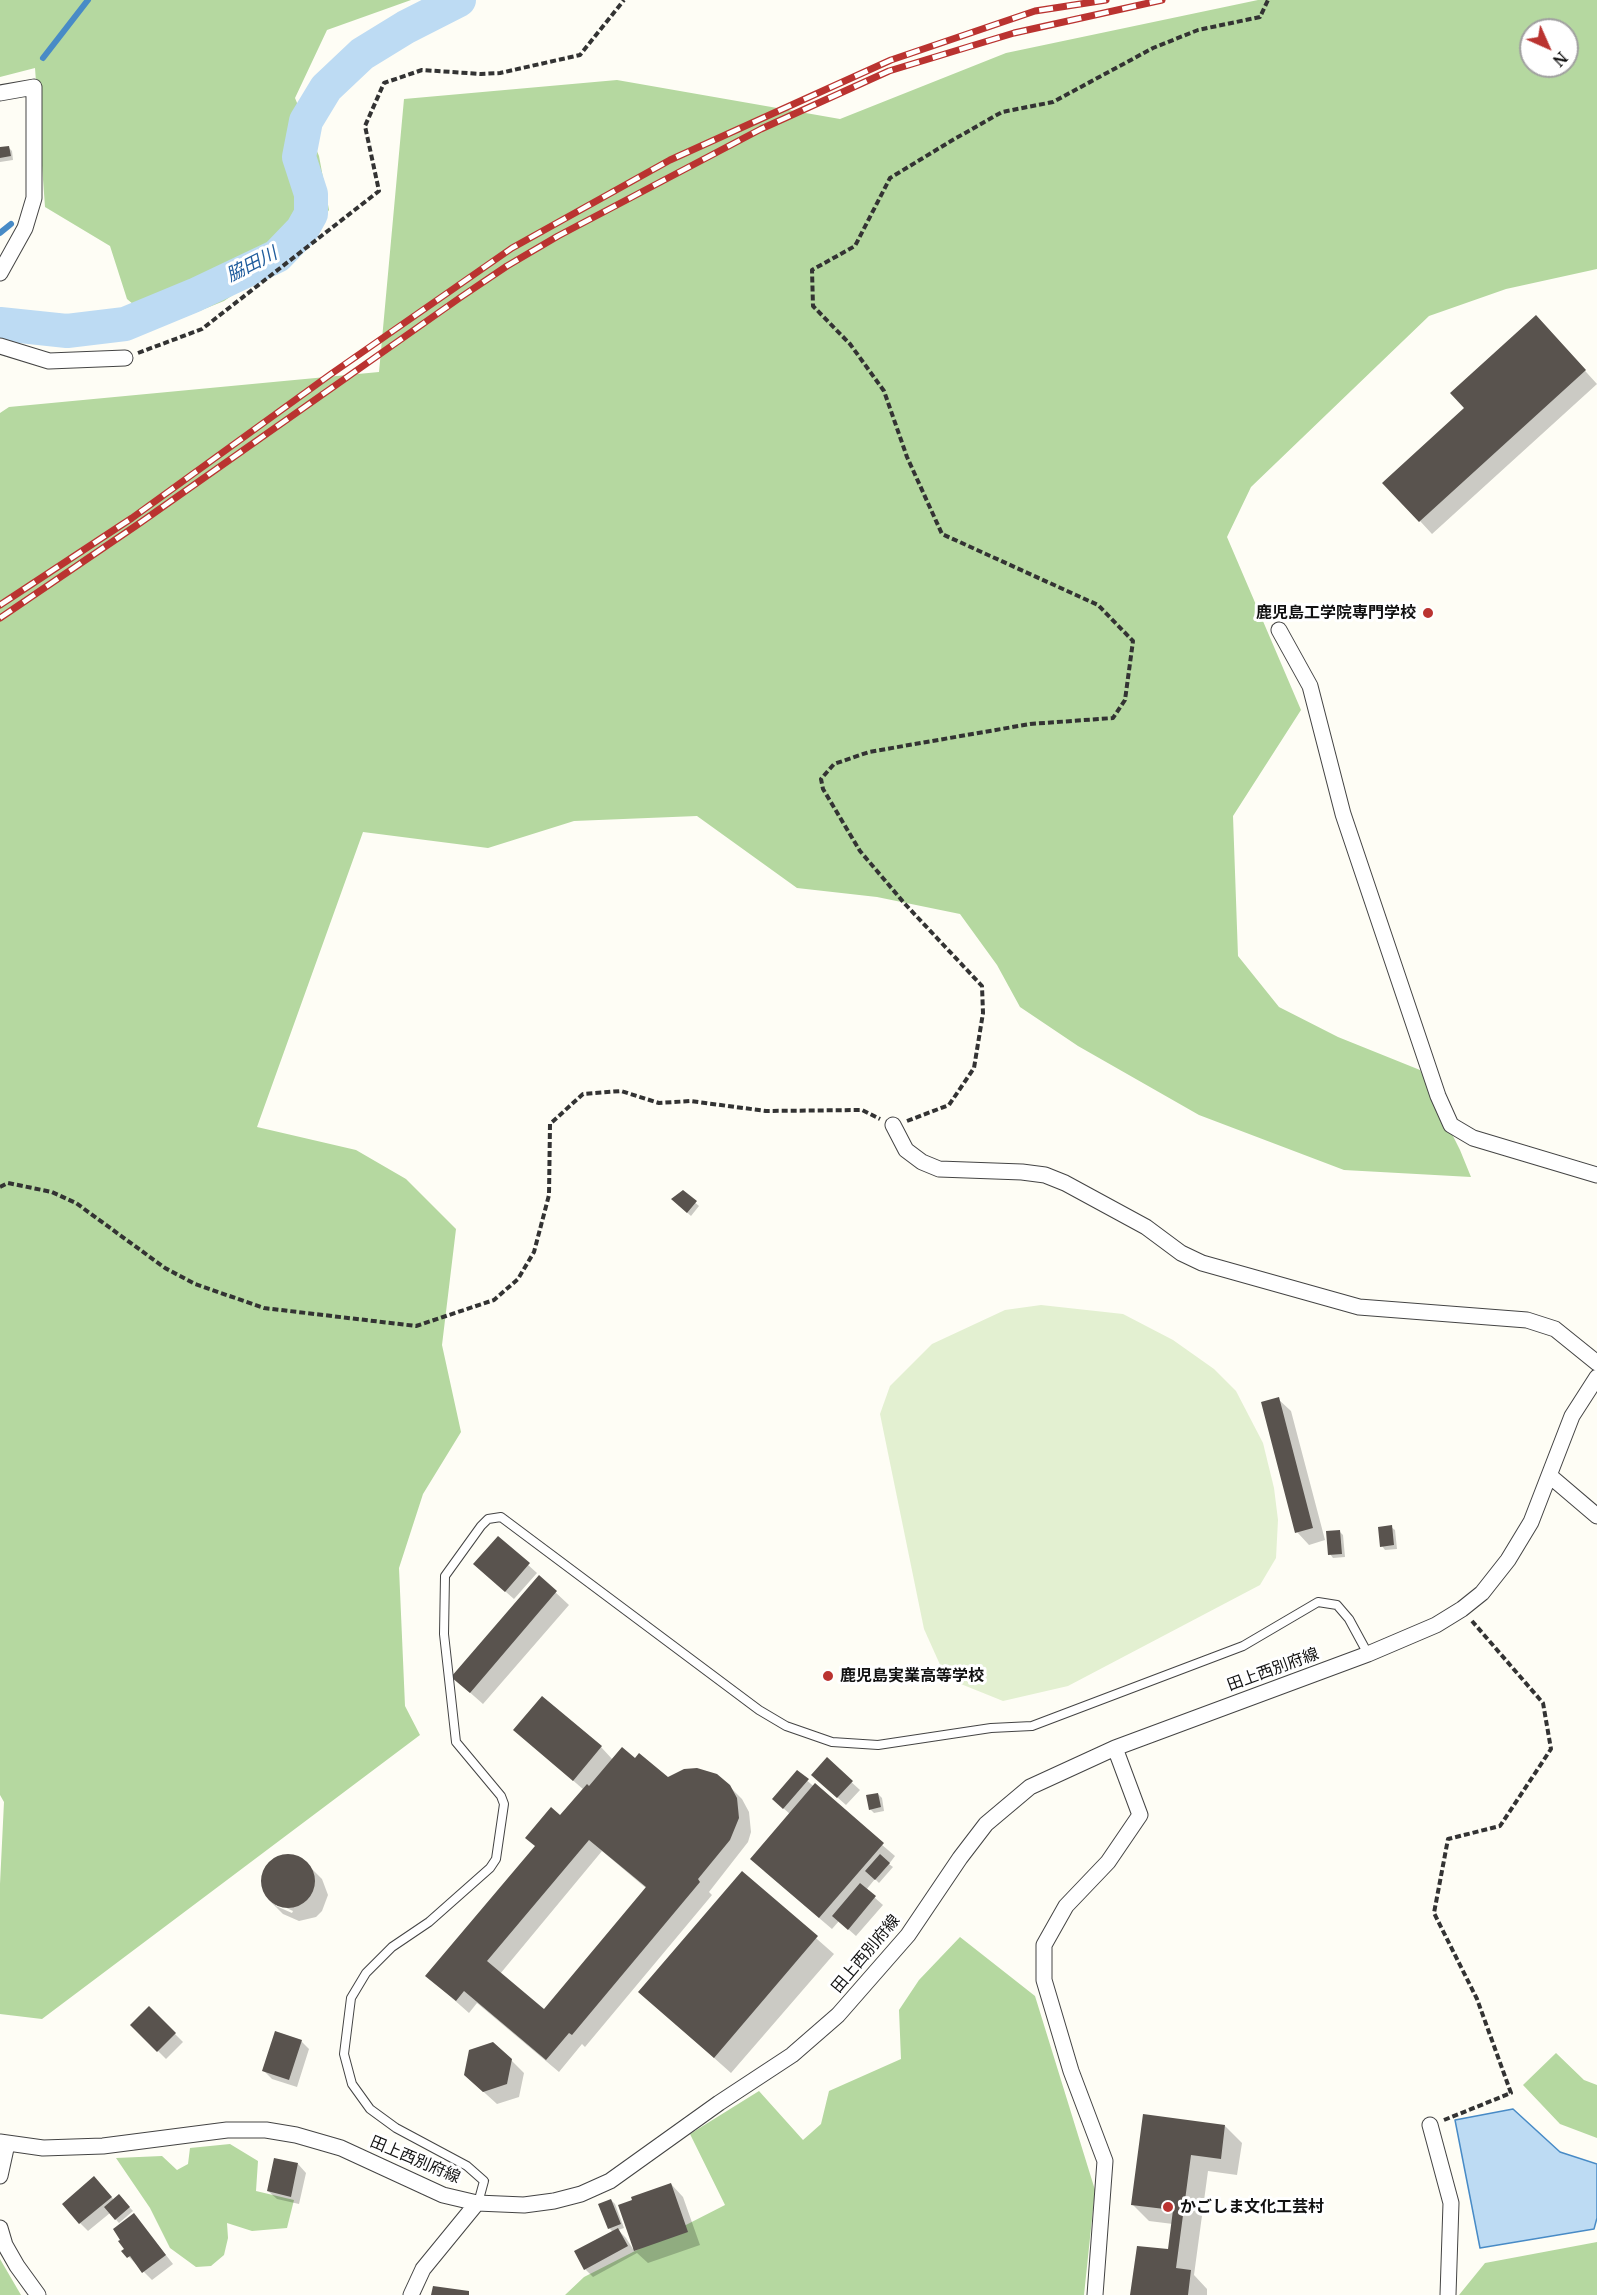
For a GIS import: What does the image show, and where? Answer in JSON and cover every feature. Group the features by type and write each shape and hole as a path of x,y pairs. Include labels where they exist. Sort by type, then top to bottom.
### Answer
{"street":[{"path":"0,93 34,87 34,198 25,228 0,273"},
{"path":"0,346 49,361 125,358"},
{"path":"1279,630 1310,686 1343,814 1438,1096 1451,1125 1473,1138 1597,1175"},
{"path":"893,1125 906,1150 922,1162 939,1169 1045,1175 1065,1183 1146,1227 1181,1253 1202,1263 1359,1307 1527,1320 1555,1329 1597,1362"},
{"name":"田上西別府線","path":"3,2143 42,2148 104,2146 227,2130 266,2130 296,2135 341,2148 443,2194 477,2204 524,2205 554,2201 580,2194 610,2181 719,2103 792,2055 838,2015 908,1935 986,1824 1030,1787 1115,1748 1368,1654 1436,1625 1462,1610 1482,1593 1508,1560 1532,1522 1572,1416 1597,1377"},
{"path":"1550,1476 1597,1516"},
{"path":"1095,2295 1105,2161 1071,2071 1044,1980 1044,1945 1066,1906 1108,1862 1140,1815 1115,1748"},
{"path":"1430,2125 1451,2203 1448,2295"},
{"path":"0,2176 3,2143"},
{"path":"411,2295 423,2269 477,2204"},
{"path":"0,2228 9,2252 38,2295"}],"lane":[{"path":"477,2204 484,2181 467,2166 396,2128 370,2109 352,2084 344,2054 351,1998 366,1973 392,1947 429,1922 490,1868 496,1859 504,1804 501,1796 456,1742 444,1634 446,1576 488,1519 501,1517 759,1710 786,1726 832,1742 878,1745 991,1728 1032,1726 1243,1646 1318,1602 1337,1605 1349,1619 1368,1654"}],"path":[{"path":"125,358 202,329 378,191 364,126 384,83 422,70 500,73 580,55 624,0"},
{"path":"0,1187 8,1183 52,1192 76,1203 165,1268 195,1284 254,1305 416,1326 494,1300 518,1279 534,1252 549,1195 550,1124 583,1094 621,1091 659,1102 690,1101 766,1111 862,1110 893,1125 949,1106 974,1068 982,1013 982,986 905,904 860,851 823,789 821,779 834,764 868,752 1030,724 1113,718 1125,700 1133,641 1098,605 942,534 907,457 884,391 850,344 813,306 812,270 855,246 890,178 951,141 1002,112 1053,102 1153,48 1198,30 1260,17 1268,0"},
{"path":"1430,2125 1511,2094 1477,1999 1434,1912 1448,1839 1500,1826 1551,1749 1543,1703 1462,1610"}],"green space":[{"path":"0,0 411,0 327,30 295,98 319,156 329,210 304,247 224,301 160,327 127,299 110,246 45,207 35,68 0,77"},
{"path":"1258,0 1597,0 1597,269 1506,289 1429,316 1251,487 1227,537 1301,710 1233,816 1238,956 1279,1007 1338,1037 1420,1070 1471,1177 1344,1170 1199,1115 1078,1046 1020,1007 997,965 960,914 877,897 797,888 697,816 574,821 488,848 363,832 257,1127 356,1150 406,1179 456,1229 442,1345 461,1432 423,1494 399,1568 405,1706 420,1735 42,2019 0,2014 0,1884 4,1802 0,1795 0,413 9,407 379,372 404,99 617,80 840,119 1006,53"},
{"path":"1041,1305 1123,1314 1173,1340 1214,1369 1236,1391 1263,1443 1274,1488 1278,1520 1276,1558 1260,1585 1068,1686 1003,1701 946,1678 924,1629 880,1414 890,1386 932,1344 1005,1310"},
{"path":"960,1937 1035,1996 1095,2190 1084,2295 565,2295 584,2277 725,2205 690,2134 759,2091 803,2140 821,2124 829,2091 901,2059 899,2010 919,1980"},
{"path":"1556,2053 1584,2080 1597,2085 1597,2138 1560,2124 1523,2085"},
{"path":"230,2144 258,2161 256,2191 294,2200 287,2228 252,2231 227,2223 228,2238 224,2255 211,2266 196,2267 170,2248 150,2208 116,2158 162,2156 177,2170 188,2164 190,2148"},
{"path":"1597,2242 1597,2295 1459,2295 1485,2263"},
{"path":"0,2259 21,2295 0,2295"}],"water":[{"path":"1513,2109 1560,2152 1597,2164 1597,2218 1594,2229 1480,2248 1455,2120"}],"building":[{"path":"9,146 11,156 0,158 0,147"},
{"path":"1536,315 1586,370 1419,522 1382,483 1464,408 1450,393"},
{"path":"683,1190 697,1201 687,1213 671,1199"},
{"path":"1279,1397 1313,1528 1295,1533 1261,1402"},
{"path":"1392,1525 1394,1545 1380,1547 1378,1527"},
{"path":"1340,1530 1342,1554 1328,1555 1326,1531"},
{"path":"498,1536 530,1563 505,1592 473,1564"},
{"path":"539,1575 557,1591 470,1693 451,1677"},
{"path":"542,1696 602,1746 573,1781 513,1730"},
{"path":"622,1747 635,1758 639,1753 668,1777 684,1769 697,1768 717,1774 730,1785 737,1798 739,1818 730,1840 698,1879 700,1882 572,2035 569,2033 546,2060 464,1991 456,2001 425,1976 535,1846 525,1838 551,1807 560,1815 587,1784 589,1786","holes":["589,1840 646,1887 544,2009 487,1961"]},
{"path":"827,1757 853,1781 837,1798 811,1775"},
{"path":"797,1770 809,1779 783,1809 772,1799"},
{"path":"815,1783 884,1843 819,1918 750,1859"},
{"path":"878,1793 881,1807 869,1810 866,1795"},
{"path":"283,1854 293,1854 303,1858 311,1866 315,1881 311,1896 303,1904 293,1908 283,1908 273,1904 265,1896 261,1886 261,1876 265,1866 273,1858"},
{"path":"880,1854 890,1863 875,1880 865,1871"},
{"path":"742,1871 818,1936 714,2058 638,1992"},
{"path":"860,1883 876,1896 848,1930 832,1916"},
{"path":"149,2006 176,2033 157,2052 130,2025"},
{"path":"275,2031 302,2040 289,2080 262,2071"},
{"path":"493,2042 512,2059 507,2084 483,2092 464,2075 469,2050"},
{"name":"かごしま文化工芸村","path":"1143,2114 1225,2125 1221,2159 1191,2155 1176,2268 1191,2270 1188,2295 1130,2295 1137,2246 1168,2249 1173,2210 1131,2205"},
{"path":"274,2158 298,2163 291,2197 267,2191"},
{"path":"94,2176 112,2197 79,2224 62,2204"},
{"path":"671,2183 688,2232 634,2251 618,2205 632,2200 631,2197"},
{"path":"119,2194 130,2207 115,2220 104,2207"},
{"path":"611,2199 621,2224 608,2229 598,2204"},
{"path":"134,2213 166,2255 142,2273 130,2256 127,2258 121,2251 124,2249 113,2229"},
{"path":"618,2228 628,2246 584,2270 574,2251"},
{"path":"433,2286 469,2291 469,2295 431,2295"}],"waterway":[{"path":"43,58 88,0"},
{"name":"脇田川","path":"0,324 67,331 125,324 195,295 277,256 302,230 311,214 311,194 299,157 306,121 326,88 362,54 406,27 459,0"},
{"path":"0,233 11,224"}],"railway":[{"path":"0,605 132,518 331,374 512,248 670,160 891,60 1035,11 1106,0"},
{"path":"0,618 137,525 461,297 558,236 761,129 889,71 1014,33 1162,0"}],"place":[{"name":"鹿児島工学院専門学校","path":"1428,613"},
{"name":"鹿児島実業高等学校","path":"828,1676"},
{"name":"かごしま文化工芸村","path":"1168,2207"}]}
